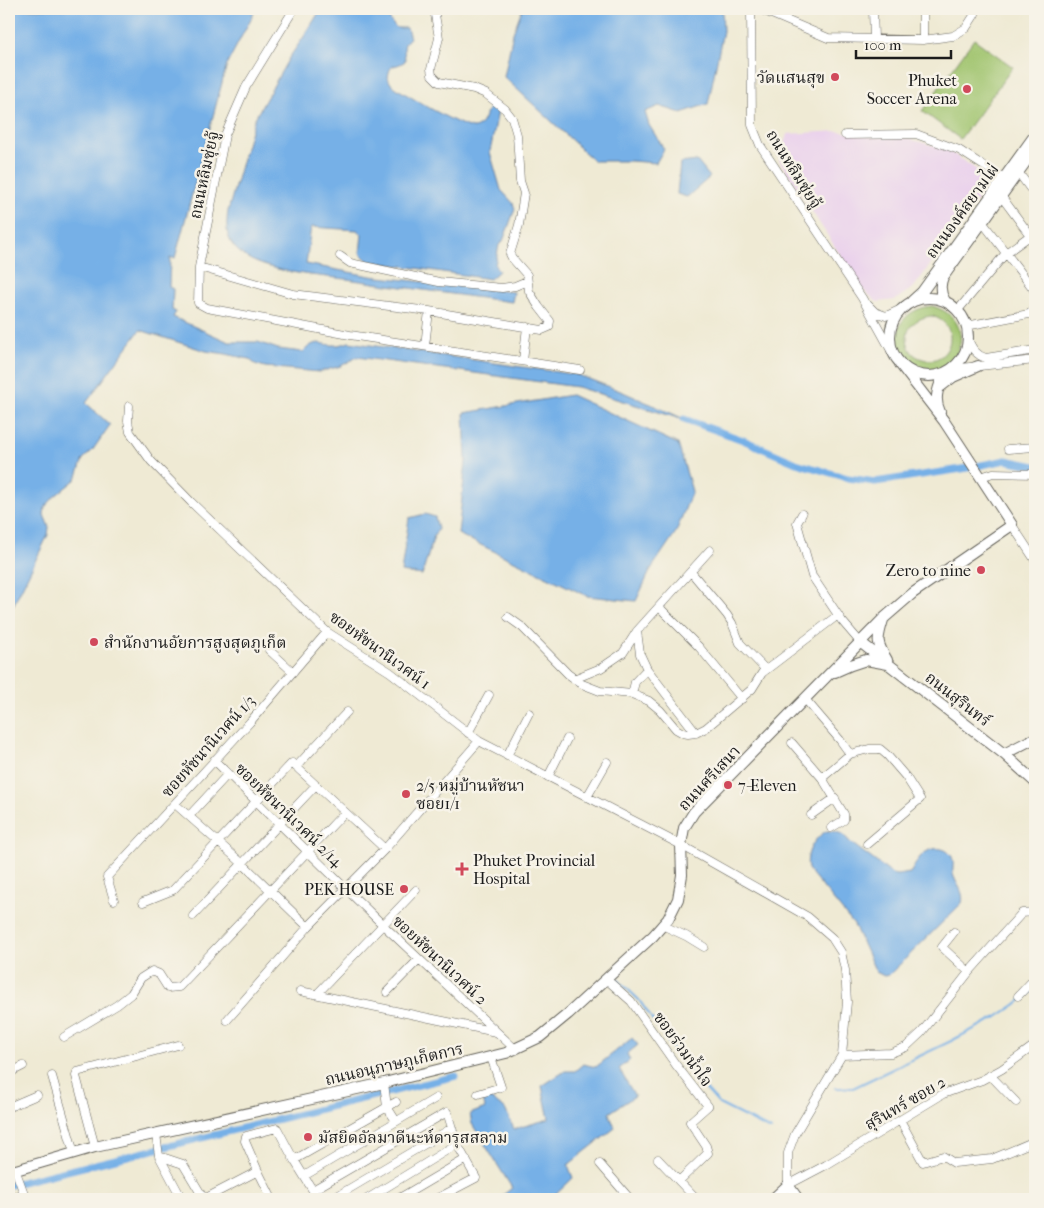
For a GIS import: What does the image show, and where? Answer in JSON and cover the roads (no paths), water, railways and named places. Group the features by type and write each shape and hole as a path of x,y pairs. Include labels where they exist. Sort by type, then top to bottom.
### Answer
{"street":[{"name":"ถนนหลิมซุ่ยจู้","path":"294,9 246,87 225,135 199,267 198,303 207,308 270,320 425,346"},
{"path":"199,267 292,294 429,311 542,330 549,327 550,321 529,291 526,282 527,275 510,254 519,225 524,194 520,181 517,135 512,118 505,109 486,94 474,89 439,82 435,79 431,69 439,38 434,9"},
{"name":"ถนนหลิมซุ่ยจู้","path":"752,9 752,125 760,145 862,298 893,354"},
{"path":"760,9 828,38 923,40 953,36 966,28 975,14 975,9"},
{"path":"873,9 874,39"},
{"path":"923,9 923,40"},
{"path":"845,136 916,134 959,150 1004,179"},
{"name":"ถนนองค์สยามไผ่","path":"912,302 1001,196 1035,135"},
{"name":"ถนนองค์สยามไผ่","path":"945,301 940,290 940,283 943,277 1004,179 1035,149"},
{"path":"1016,169 1035,195"},
{"path":"958,310 1006,253 1034,236 1001,196"},
{"path":"980,219 1035,291"},
{"path":"340,256 350,263 439,282 502,288 526,282"},
{"name":"ถนนหลิมซุ่ยจู้","path":"862,298 880,315 886,316 901,310"},
{"path":"1035,350 986,358 979,356 972,349 966,326 958,310 945,301 937,299 924,298 912,302 901,310 893,320 890,331 890,343 893,354 944,421 1035,560"},
{"path":"966,326 1029,314 1035,309"},
{"path":"429,311 425,346 580,370"},
{"path":"523,361 527,327"},
{"path":"944,421 936,400 938,390 948,371 965,352 968,339"},
{"path":"900,364 909,371 924,376 978,366 1035,360"},
{"path":"938,390 954,377 978,366"},
{"name":"ซอยหัชนานิเวศน์ 1","path":"129,406 128,421 130,432 151,461 191,502 327,632 390,672 479,742 680,845"},
{"path":"1008,449 1035,447"},
{"path":"980,475 993,473 1035,474"},
{"path":"802,514 797,523 812,576 838,615 860,642"},
{"name":"ถนนศรีเสนา","path":"680,845 684,828 694,812 883,619 913,593 1012,525"},
{"path":"574,679 611,662 623,653 637,631 710,550"},
{"path":"691,572 727,614 740,643 766,670"},
{"path":"659,607 699,647 742,699"},
{"path":"508,617 535,640 574,679 582,684 600,691 632,694 649,701 682,733 696,733 706,728 742,699 766,670 838,615"},
{"path":"883,619 878,645 889,664"},
{"path":"637,631 640,654 647,669 696,733"},
{"name":"ซอยหัชนานิเวศน์ 1/3","path":"114,900 107,877 175,804 327,632"},
{"name":"ถนนสุรินทร์","path":"860,642 1004,754 1035,782"},
{"path":"269,650 293,672"},
{"path":"830,674 851,664 866,660 889,664"},
{"path":"632,694 635,682 647,669"},
{"path":"468,733 489,695"},
{"path":"805,699 850,754"},
{"path":"143,902 173,890 256,801 347,712"},
{"path":"507,756 528,713"},
{"path":"1004,754 1035,738"},
{"path":"548,777 567,739"},
{"path":"227,1020 308,928 385,849 479,742"},
{"path":"792,744 822,778 844,814 844,820 831,828"},
{"path":"822,778 850,754 869,748 880,749 906,777 920,799 867,844"},
{"name":"ซอยหัชนานิเวศน์ 2/14","path":"214,760 346,889"},
{"path":"587,797 607,762"},
{"path":"294,765 385,849"},
{"path":"189,816 228,774"},
{"path":"193,916 316,785"},
{"path":"811,816 835,798"},
{"path":"175,804 243,864 308,928"},
{"path":"64,1036 117,1005 131,994 141,978 152,971 159,974 168,988 179,987 345,812"},
{"path":"680,845 808,917 832,938 841,952 845,970 847,1002 842,1055 795,1134 788,1153 788,1186 798,1199"},
{"name":"ถนนอนุภาษภูเก็ตการ","path":"12,1170 95,1147 384,1083 516,1050 540,1037 561,1022 668,919 678,899 682,875 680,845"},
{"name":"ซอยหัชนานิเวศน์ 2","path":"346,889 516,1050"},
{"path":"317,994 416,890"},
{"path":"842,1055 891,1052 906,1047 922,1032 969,972 1022,913 1033,912 1035,914"},
{"path":"662,925 704,947"},
{"path":"954,932 942,947 969,972"},
{"path":"387,992 419,959"},
{"path":"1018,996 1035,978"},
{"name":"ซอยร่วมน้ำใจ","path":"606,979 631,1001 676,1065 708,1106 690,1122 706,1146 708,1154 679,1181"},
{"path":"300,991 498,1033"},
{"path":"95,1147 76,1076 77,1072 178,1045"},
{"name":"สุรินทร์ ซอย 2","path":"788,1186 943,1094 1002,1069 1035,1045"},
{"path":"478,1094 501,1087 491,1057"},
{"path":"9,1073 24,1066"},
{"path":"990,1075 1016,1102"},
{"path":"52,1076 74,1153"},
{"path":"384,1083 387,1107 396,1122"},
{"path":"9,1107 37,1095"},
{"path":"304,1176 436,1098"},
{"path":"294,1160 396,1102"},
{"path":"313,1190 447,1112 457,1144 476,1178 436,1199"},
{"path":"900,1120 923,1162 943,1156 954,1162 992,1159 1035,1141"},
{"path":"271,1199 246,1141 246,1136 277,1128 318,1199"},
{"path":"332,1199 452,1128"},
{"path":"156,1134 159,1156 182,1199"},
{"path":"367,1199 457,1144"},
{"path":"159,1156 183,1164 204,1199 258,1171"},
{"path":"398,1199 466,1159"},
{"path":"658,1159 696,1199"},
{"path":"600,1164 630,1199"},
{"path":"9,1198 24,1197 12,1170"},
{"path":"773,1199 788,1186"}],"water":[{"path":"9,9 256,9 227,64 175,258 170,258 169,287 173,289 172,310 176,312 173,317 229,342 258,342 278,349 303,352 316,343 337,345 349,342 578,375 623,392 691,422 577,387 357,357 341,366 319,372 265,367 255,364 249,359 206,351 140,330 86,403 110,425 92,451 83,459 76,479 45,507 44,515 49,527 48,535 9,614"},
{"path":"321,9 385,9 391,22 397,28 407,28 410,38 404,46 405,61 390,69 388,78 394,86 435,111 474,128 480,125 490,107 496,107 498,111 490,152 501,190 513,203 515,209 503,241 499,245 495,265 499,271 490,279 368,261 360,253 362,234 357,230 311,227 306,264 370,276 514,292 512,302 281,270 246,257 231,243 227,232 228,211 254,120 289,58"},
{"path":"522,9 722,9 723,31 708,104 681,113 659,106 645,112 649,125 664,149 656,163 594,161 504,77 513,33"},
{"path":"697,161 710,177 687,197 677,194 680,163"},
{"path":"571,395 678,444 692,491 676,532 651,569 636,601 587,596 458,534 466,461 464,413"},
{"path":"425,514 435,517 438,529 422,575 401,572 409,518"},
{"path":"827,831 837,832 842,835 892,874 910,873 921,856 933,849 942,849 952,857 953,874 962,892 962,903 889,975 884,976 876,972 854,925 808,869 807,863 811,847"},
{"path":"632,1038 638,1045 627,1054 630,1060 619,1069 635,1096 609,1113 615,1128 568,1165 573,1178 551,1199 505,1199 503,1195 512,1188 472,1124 470,1114 485,1108 483,1099 488,1097 505,1109 514,1129 549,1119 542,1086 565,1071 575,1071 583,1064 596,1067"}],"waterway":[{"path":"684,419 743,440 796,463 848,478 875,482 962,469 1006,460 1035,466"},
{"path":"615,977 639,1000 683,1064 719,1104 771,1130"},
{"path":"835,1088 853,1088 951,1041 997,1017 1035,989"},
{"path":"9,1185 456,1076"}],"place":[{"name":"วัดแสนสุข","path":"835,77"},
{"name":"Phuket Soccer Arena","path":"967,89"},
{"name":"Zero to nine","path":"981,570"},
{"name":"สำนักงานอัยการสูงสุดภูเก็ต","path":"94,642"},
{"name":"7-Eleven","path":"728,785"},
{"name":"2/5 หมู่บ้านหัชนา ซอย1/1","path":"406,794"},
{"name":"Phuket Provincial Hospital","path":"462,869"},
{"name":"PEK HOUSE","path":"404,889"},
{"name":"มัสยิดอัลมาดีนะห์ดารุสสลาม","path":"308,1137"}]}
